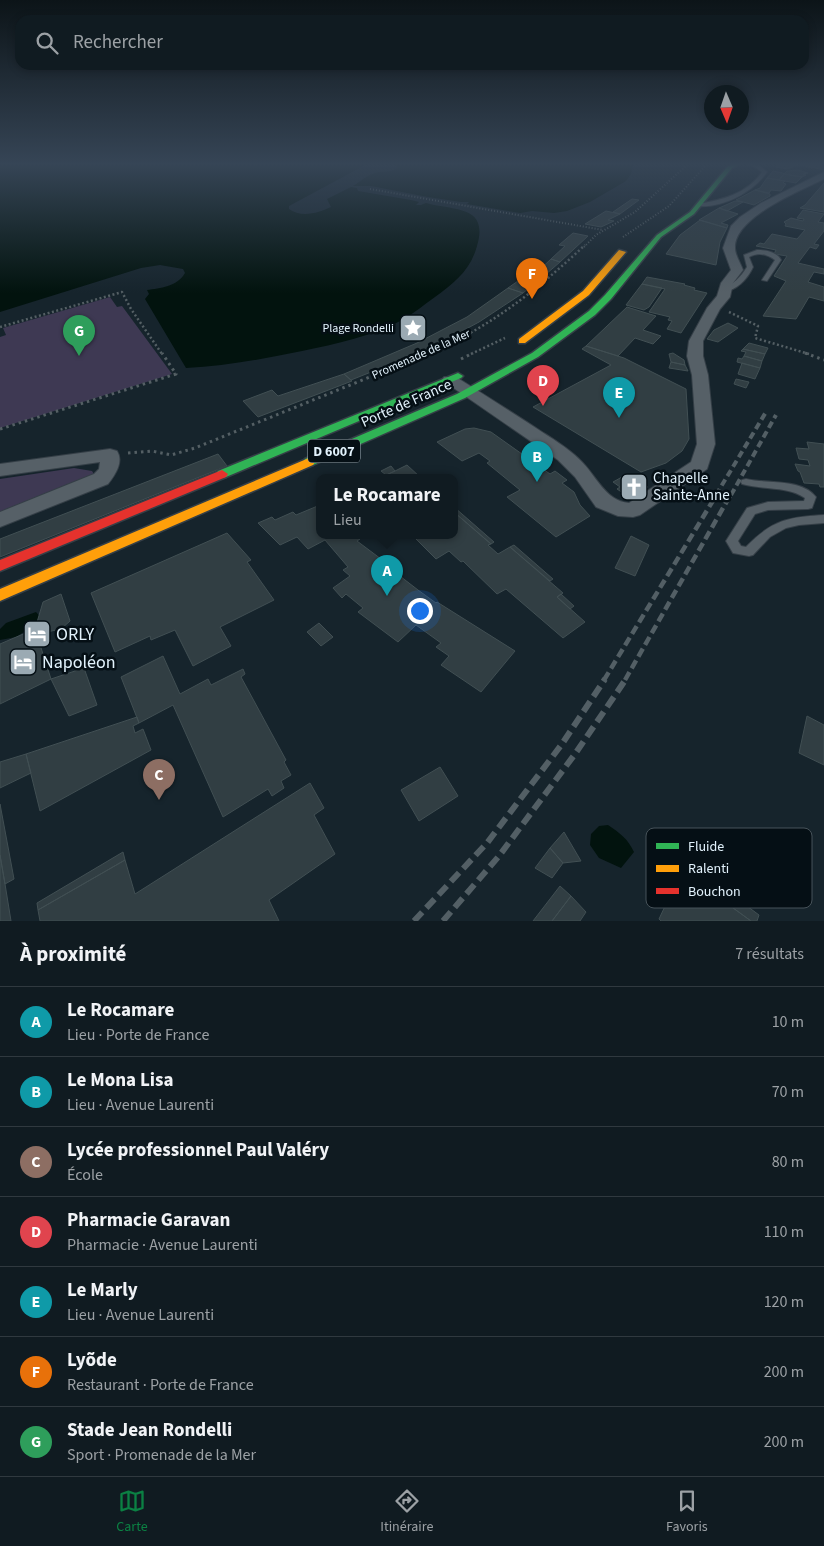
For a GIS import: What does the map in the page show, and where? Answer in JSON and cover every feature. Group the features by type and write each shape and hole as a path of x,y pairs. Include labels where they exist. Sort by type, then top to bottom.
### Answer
{"main road":[{"path":"651,228 679,212 683,207"},
{"name":"Porte de France","path":"0,595 469,392 535,356 592,313 660,236 685,220 697,207"},
{"path":"516,345 533,335 586,293 625,243"},
{"name":"Porte de France","path":"0,566 472,370"}],"street":[{"path":"450,380 566,456 582,473 603,502 618,509 632,510 706,467 700,375 695,356 696,341 714,308 723,297 727,283 737,270 729,248 735,228 744,219 762,207"},
{"path":"0,470 110,455 108,471 101,479 0,520"}],"lane":[{"path":"725,290 735,286 748,270 750,267 746,256 750,253 767,253 777,258 778,260 765,280"},
{"path":"746,482 763,486 793,488 805,491 811,496 808,505 768,506 751,511 732,541 737,550 749,552 766,533 791,521 824,518"}],"path":[{"path":"473,207 604,230"},
{"name":"Promenade de la Mer","path":"110,455 152,451 171,455 195,448 439,348 486,324 519,303 546,282 604,230 641,207"},
{"path":"625,243 668,207"},
{"path":"0,328 122,292 131,309 176,374 0,429"},
{"path":"714,308 736,314 758,326 755,338 824,360"},
{"path":"458,361 508,336"}],"shaded area":[{"path":"0,207 289,207 294,212 310,214 331,207 447,207 467,212 474,216 478,223 477,246 466,269 449,286 404,319 354,339 273,357 215,366 186,368 145,299 149,294 147,290 173,284 182,278 185,273 183,269 160,265 141,268 0,312"},
{"path":"485,207 577,207 554,213 532,211 520,213"},
{"path":"110,297 117,307 122,306 172,374 0,428 0,337 6,335 3,328"},
{"path":"74,468 92,471 96,477 0,512 0,479"},
{"path":"36,612 43,620 16,637 0,640 0,629 6,623"},
{"path":"608,825 629,843 634,852 621,868 599,858 590,845 591,834 599,826"}],"building":[{"path":"620,207 630,207 620,214 613,212"},
{"path":"721,207 734,207 727,211 719,208"},
{"path":"824,207 824,212 800,208"},
{"path":"719,208 738,214 721,223 728,225 727,228 699,220"},
{"path":"803,210 824,214 818,222 824,223 824,231 814,244 819,245 816,249 810,247 798,263 824,269 824,274 814,272 808,282 824,287 824,301 809,297 796,319 763,316 786,281 774,276 787,256 774,254 776,250 756,246 760,243 764,244 772,234 797,239 805,230 785,226 784,222 791,218 803,221 804,219 797,218"},
{"path":"606,211 620,214 608,220 614,221 601,227 585,224"},
{"path":"700,220 727,228 720,242 716,265 666,254 680,235"},
{"path":"573,233 588,236 560,262 551,259 565,246 559,245"},
{"path":"551,259 560,262 545,275 536,273"},
{"path":"536,273 545,275 523,293 508,288 525,276 529,277"},
{"path":"647,277 685,284 695,288 694,290 707,293 681,333 667,329 672,321 668,320 670,317 649,312 665,289 642,284"},
{"path":"642,284 662,288 649,307 644,310 626,305"},
{"path":"508,288 523,293 479,322 429,349 351,380 344,374 417,343 467,317"},
{"path":"627,307 656,316 643,330 661,336 653,344 635,338 618,356 586,346"},
{"path":"728,323 738,328 718,342 707,339 714,330"},
{"path":"749,343 768,348 765,354 743,349"},
{"path":"586,346 624,358 686,389 689,439 682,451 666,463 641,472 533,407 611,365 582,349"},
{"path":"743,349 765,354 762,361 744,356 746,352 741,351"},
{"path":"673,353 684,360 685,365 671,362 669,354"},
{"path":"744,356 762,361 760,368 737,362 738,358 742,359"},
{"path":"671,362 685,365 688,371 669,368"},
{"path":"742,363 760,368 755,379 738,374"},
{"path":"344,374 352,381 258,417 243,401 272,390 278,396"},
{"path":"736,379 749,382 746,388 734,384"},
{"path":"474,428 491,432 550,474 555,471 567,480 562,483 574,492 580,505 590,516 556,537 507,497 520,490 487,463 490,461 479,453 462,461 437,442 465,429"},
{"path":"807,442 824,444 824,487 820,487 819,484 804,483 795,464 810,466 808,460 799,459 796,448 809,449"},
{"path":"218,454 227,466 0,557 0,539"},
{"path":"407,465 417,474 388,474"},
{"path":"391,466 395,471 385,474 381,471"},
{"name":"Chapelle Sainte-Anne","path":"622,477 629,483 636,479 648,487 629,497 617,489 620,487 613,482"},
{"path":"316,507 316,539 360,539 357,541 418,590 515,651 481,692 441,665 449,656 436,647 441,643 416,625 398,642 358,612 363,608 346,594 342,598 333,588 350,576 343,570 348,567 325,540 308,549 297,537 280,545 258,523 272,517 275,520 293,512 296,515"},
{"path":"458,510 494,542 491,544 458,515"},
{"path":"458,515 491,544 488,545 498,554 510,547 563,593 557,597 585,622 563,638 506,589 497,594 463,561 461,562 449,551 436,559 416,539 458,539"},
{"path":"227,533 251,560 247,562 274,600 220,627 231,646 193,666 175,630 151,640 150,636 115,652 91,593"},
{"path":"631,536 649,545 635,576 615,568"},
{"path":"514,545 553,579 550,581 510,547"},
{"path":"61,594 70,621 61,629 37,634 35,629 43,602"},
{"path":"561,594 574,606 570,609 557,597"},
{"path":"319,623 333,637 321,646 307,632"},
{"name":"Napoléon","path":"35,629 51,679 0,704 0,644"},
{"path":"163,656 180,694 208,679 211,685 243,669 245,674 241,677 286,760 284,762 291,775 281,781 284,788 272,796 268,789 223,817 173,705 139,723 121,677"},
{"path":"84,668 97,705 69,716 51,679"},
{"path":"807,716 824,725 824,765 799,753"},
{"path":"137,717 139,723 133,726 135,733 143,729 151,750 40,811 26,754"},
{"path":"26,754 31,773 0,788 0,762"},
{"path":"440,767 458,796 419,821 401,790"},
{"path":"310,783 324,808 314,815 335,854 269,900 279,921 40,921 38,910 125,860 135,894"},
{"path":"0,804 14,879 5,884 0,855"},
{"path":"564,832 581,861 563,863 550,848"},
{"path":"550,848 563,863 552,878 535,868"},
{"path":"123,852 125,860 38,910 37,903"},
{"path":"0,855 5,884 11,921 0,921"},
{"path":"560,886 571,896 552,921 533,921"},
{"path":"571,896 586,912 580,921 552,921"},
{"path":"664,908 733,908 751,921 661,921 659,919"},
{"path":"733,908 750,908 759,915 757,921 751,921"}],"railway":[{"path":"716,495 766,412"},
{"path":"731,495 776,415"},
{"path":"604,680 717,494"},
{"path":"625,680 731,494"},
{"path":"414,921 487,843 562,744 605,679"},
{"path":"443,921 499,856 575,754 626,679"}],"traffic: fast":[{"path":"309,462 461,396 535,355 592,313 608,297 659,236 692,213 697,207"},
{"path":"222,474 458,376"}],"traffic: slow":[{"path":"522,341 586,293 622,252"},
{"path":"0,595 309,462"}],"traffic: jam":[{"path":"0,566 222,474"}],"place":[{"name":"Lyõde","path":"532,299"},
{"name":"Plage Rondelli","path":"413,328"},
{"name":"Stade Jean Rondelli","path":"79,356"},
{"name":"Pharmacie Garavan","path":"543,406"},
{"name":"Le Marly","path":"619,418"},
{"name":"Le Mona Lisa","path":"537,482"},
{"name":"Chapelle Sainte-Anne","path":"634,487"},
{"name":"Le Rocamare","path":"387,596"},
{"name":"ORLY","path":"37,634"},
{"name":"Napoléon","path":"23,662"},
{"name":"Lycée professionnel Paul Valéry","path":"159,800"}]}
